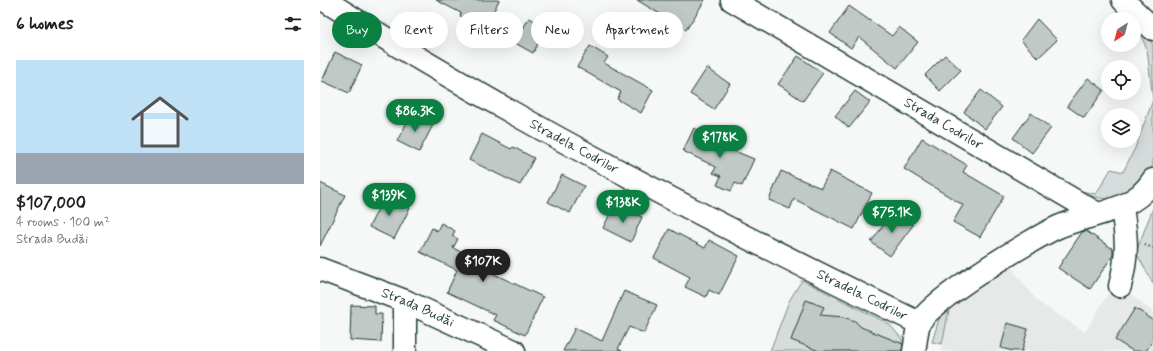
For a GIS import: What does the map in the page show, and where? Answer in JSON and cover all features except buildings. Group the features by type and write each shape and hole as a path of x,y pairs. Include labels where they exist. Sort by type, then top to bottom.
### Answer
{"street":[{"name":"Stradela Codrilor","path":"324,0 443,74 632,177 813,271 919,323"},
{"name":"Strada Codrilor","path":"732,0 1096,213"},
{"path":"1123,0 1153,29"},
{"path":"1096,213 1122,207 1138,197 1153,180"},
{"path":"1120,286 1127,260 1127,239 1122,207"},
{"name":"Stradela Codrilor","path":"914,351 919,323 936,305 969,279 1057,228 1096,213"},
{"name":"Strada Budăi","path":"320,269 405,301 514,351"},
{"path":"405,301 405,351"}],"shaded area":[{"path":"1141,27 1153,45 1153,100 1147,49 1141,36"},
{"path":"1153,100 1153,165 1142,184 1113,200 1094,197 1076,190 1096,194 1111,169 1123,172 1135,148 1141,148 1141,132"},
{"path":"1153,208 1153,284 1136,252"},
{"path":"1011,267 1038,302 1085,332 1115,282 1153,312 1153,351 941,351 949,310"},
{"path":"802,280 889,324 902,339 901,351 770,351 789,301"},
{"path":"949,310 942,344 932,342 939,319"}]}
